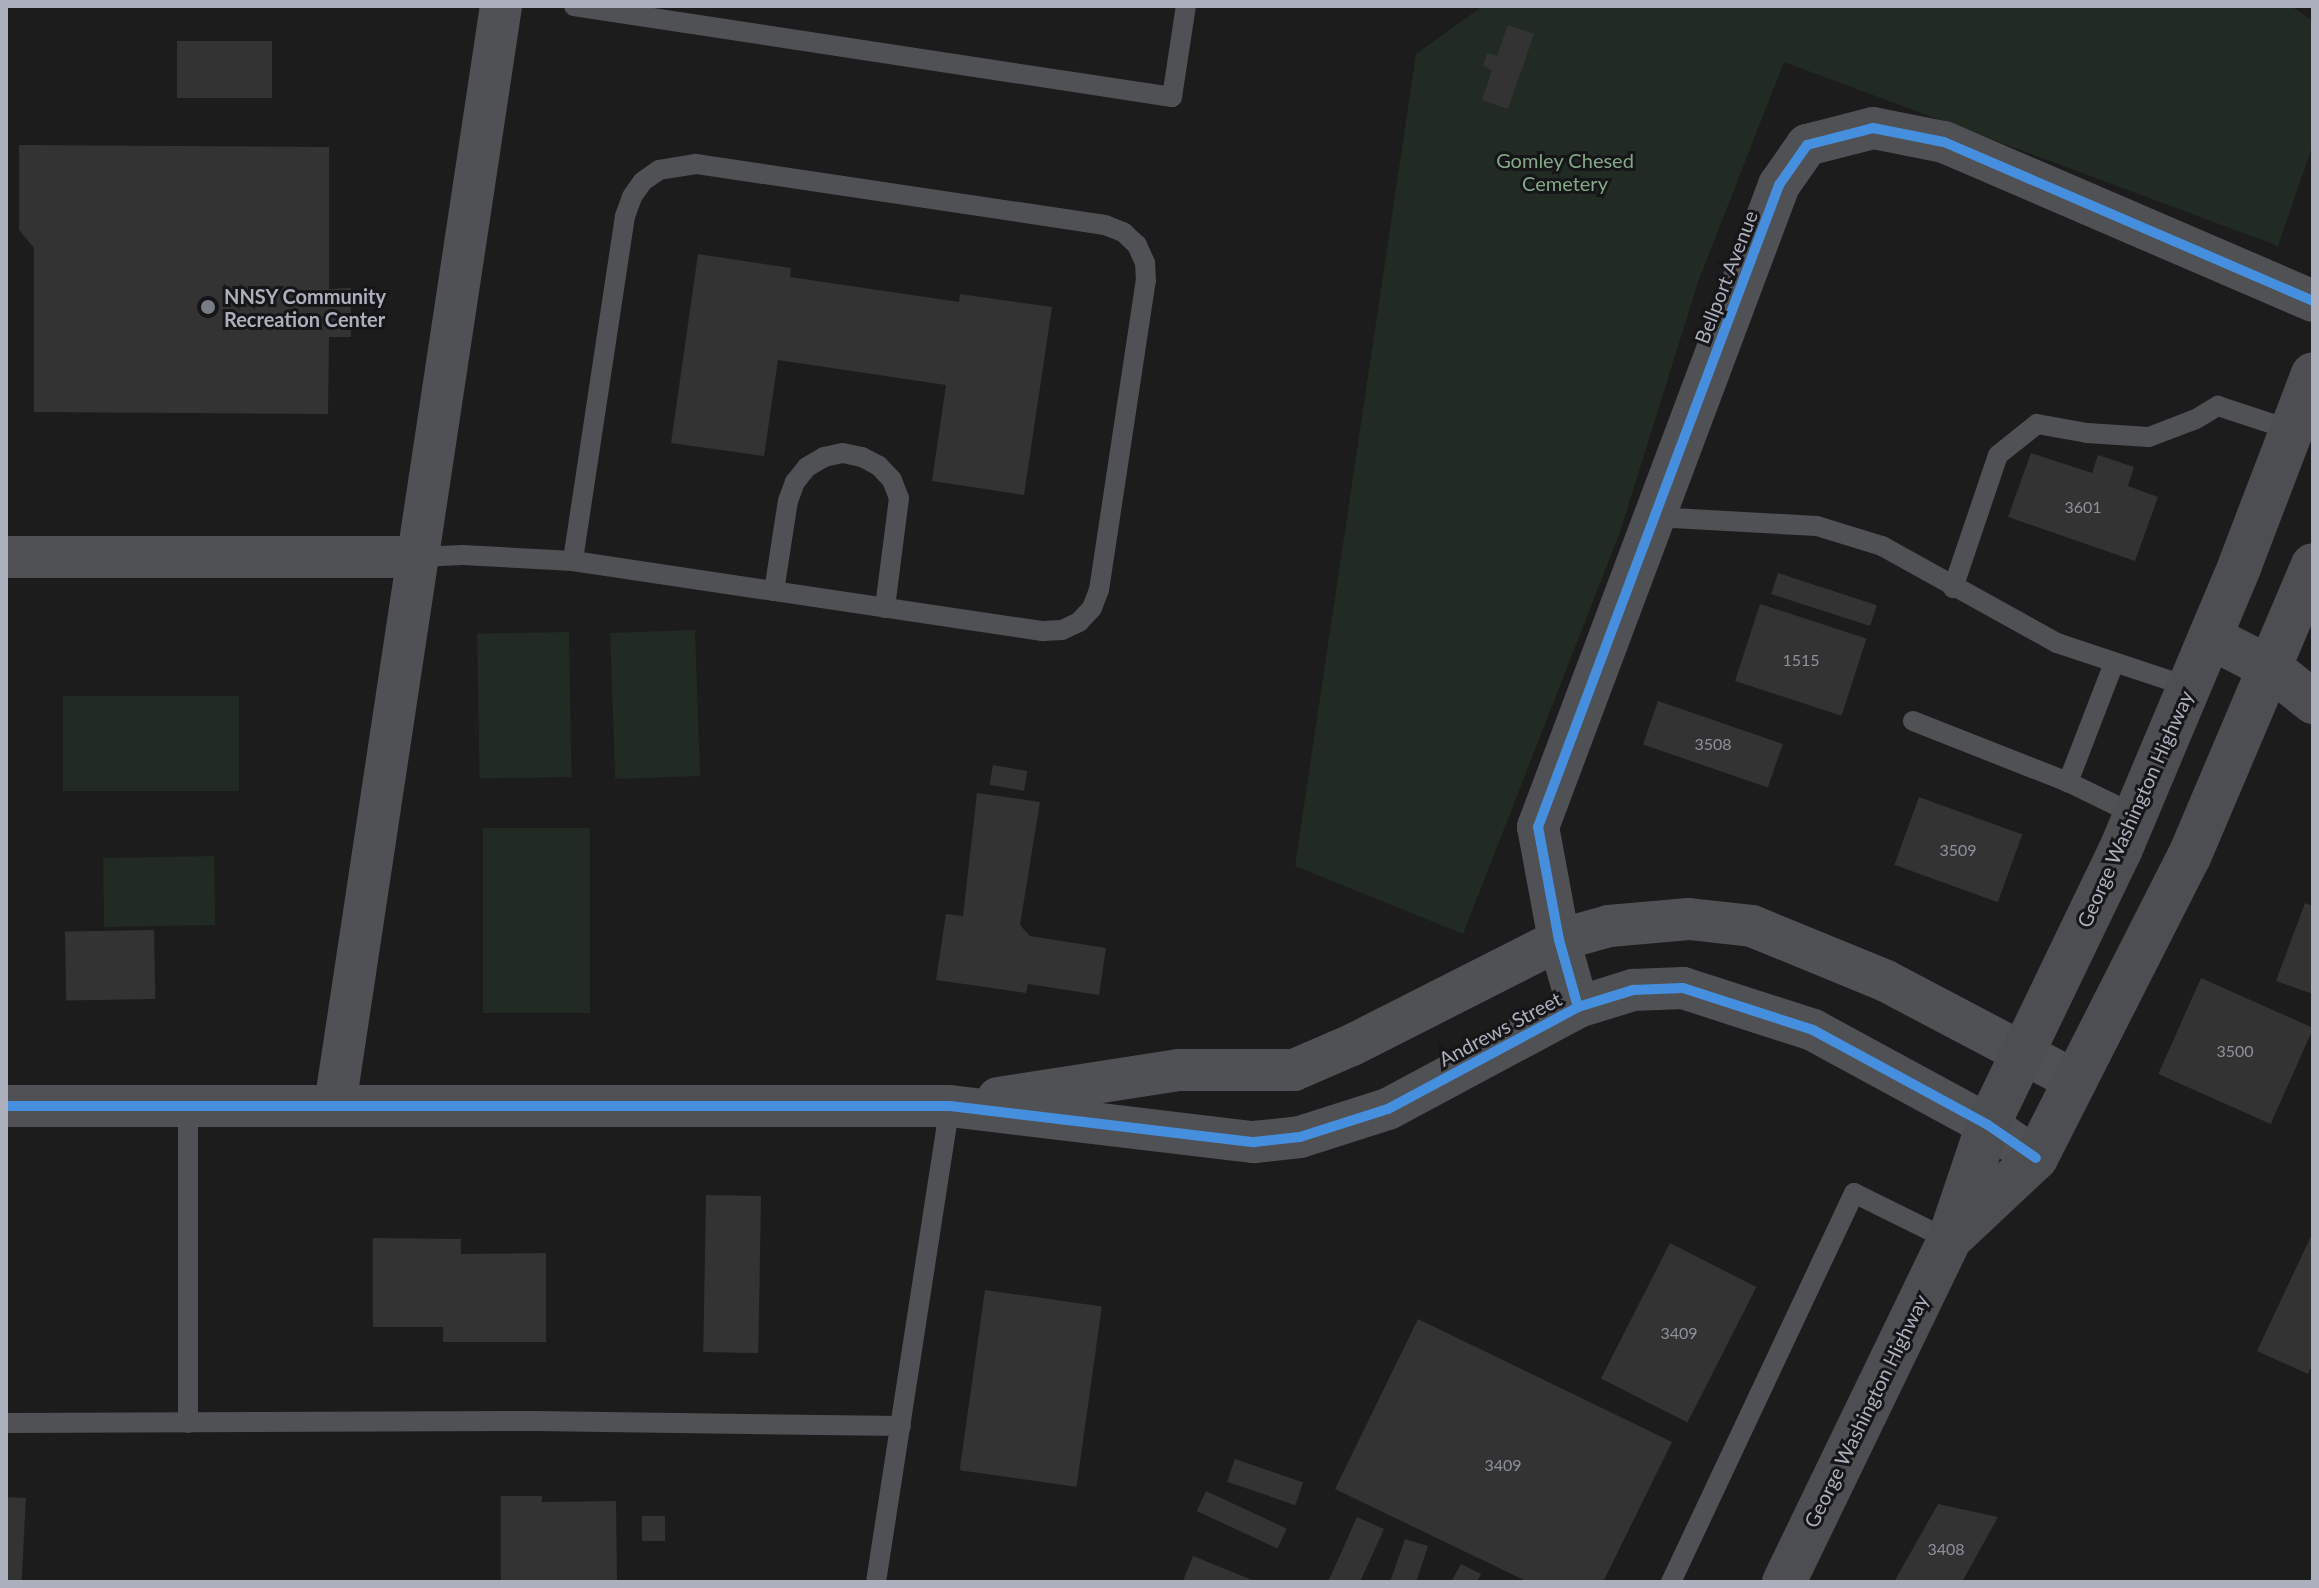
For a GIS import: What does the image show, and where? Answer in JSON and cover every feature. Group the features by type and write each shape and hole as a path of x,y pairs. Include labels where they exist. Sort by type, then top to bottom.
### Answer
{"main road":[{"name":"George Washington Highway","path":"1784,1582 1949,1240 1988,1125 2136,815 2240,565 2313,374"},
{"path":"2240,565 2310,583"},
{"name":"George Washington Highway","path":"1949,1240 2036,1158 2189,857 2310,583"},
{"path":"2210,637 2272,669 2313,702"}],"street":[{"path":"335,1105 501,6"},
{"name":"Bellport Avenue","path":"1578,1007 1559,940 1538,827 1779,185 1807,145 1873,128 1944,142 2313,301"},
{"path":"6,557 418,557"},
{"path":"6,1106 950,1106 1179,1070 1294,1070 1352,1045 1559,940 1609,926 1689,919 1752,926 1886,981 2076,1081"},
{"name":"Andrews Street","path":"950,1106 1254,1142 1300,1137 1388,1109 1578,1007 1633,990 1683,988 1813,1030 1988,1125 2036,1158"}],"lane":[{"path":"574,6 1172,97 1186,6"},
{"path":"418,557 463,555 573,561 1043,631 1062,630 1079,622 1092,608 1099,590 1146,281 1141,254 1123,232 1105,225 696,164 659,170 643,181 632,197 625,216 573,561"},
{"path":"1953,588 1998,455 2037,424 2087,433 2149,437 2196,419 2218,406 2291,430"},
{"path":"774,591 788,501 795,482 807,467 824,457 843,453 862,457 879,466 892,480 899,498 885,608"},
{"path":"1655,517 1817,526 1882,546 2057,643 2189,687"},
{"path":"2068,782 2114,663"},
{"path":"1913,721 2068,782 2136,815"},
{"path":"188,1106 188,1423"},
{"path":"876,1582 950,1106"},
{"path":"1671,1582 1854,1193 1949,1240"},
{"path":"6,1423 535,1421 901,1426"}],"green space":[{"name":"Gomley Chesed Cemetery","path":"1483,6 2291,6 2313,21 2313,144 2278,246 1784,62 1698,282 1620,532 1463,934 1295,866 1416,54"},
{"path":"695,630 700,776 615,779 610,633"},
{"path":"569,632 572,777 480,779 477,634"},
{"path":"63,696 239,696 239,791 63,791"},
{"path":"483,828 590,828 590,1013 483,1013"},
{"path":"214,856 215,925 104,927 103,858"}],"building":[{"path":"1508,25 1534,34 1508,109 1482,100 1492,70 1483,66 1487,53 1497,56"},
{"path":"177,41 272,41 272,98 177,98"},
{"path":"19,145 329,147 329,289 351,288 351,337 329,337 328,414 34,412 34,248 19,230"},
{"path":"698,254 791,268 790,277 959,302 960,294 1052,307 1024,495 932,481 946,385 778,360 764,456 671,443"},
{"path":"2031,453 2092,473 2098,455 2134,467 2128,486 2158,497 2135,561 2008,517"},
{"path":"1778,573 1877,605 1870,626 1771,594"},
{"path":"1760,604 1867,639 1841,716 1735,681"},
{"path":"1658,701 1783,744 1768,787 1643,744"},
{"path":"993,765 1027,771 1024,791 990,785"},
{"path":"977,793 1040,802 1020,925 1030,936 1106,948 1099,995 1028,984 1026,993 936,980 946,914 963,916"},
{"path":"1919,797 2022,835 1998,902 1894,865"},
{"path":"2305,903 2313,906 2313,994 2276,981"},
{"path":"154,930 155,999 66,1001 65,932"},
{"path":"2201,978 2313,1028 2271,1124 2158,1074"},
{"path":"706,1195 761,1196 758,1353 703,1352"},
{"path":"2313,1232 2313,1364 2308,1374 2257,1351"},
{"path":"373,1238 461,1239 461,1254 546,1253 546,1342 443,1342 443,1327 373,1327"},
{"path":"1670,1243 1756,1287 1687,1422 1601,1378"},
{"path":"985,1290 1102,1306 1077,1487 960,1470"},
{"path":"1418,1319 1672,1442 1603,1582 1528,1582 1335,1489"},
{"path":"1235,1459 1303,1482 1295,1505 1227,1482"},
{"path":"1206,1491 1287,1529 1277,1549 1197,1511"},
{"path":"501,1496 542,1496 542,1502 616,1501 617,1582 501,1582"},
{"path":"6,1497 26,1498 22,1582 6,1582"},
{"path":"1938,1504 1998,1517 1962,1582 1894,1582"},
{"path":"642,1516 665,1516 665,1541 642,1541"},
{"path":"1357,1517 1384,1529 1360,1582 1328,1582"},
{"path":"1405,1539 1428,1546 1416,1582 1390,1582"},
{"path":"1193,1556 1257,1582 1183,1581"},
{"path":"1461,1564 1481,1574 1477,1582 1451,1582"}],"cycle path":[{"path":"1578,1007 1559,940 1538,827 1779,185 1807,145 1873,128 1944,142 2313,301"},
{"path":"6,1106 950,1106 1254,1142 1300,1137 1388,1109 1578,1007 1633,990 1683,988 1813,1030 1988,1125 2036,1158"}],"place":[{"name":"NNSY Community Recreation Center","path":"208,307"}]}
